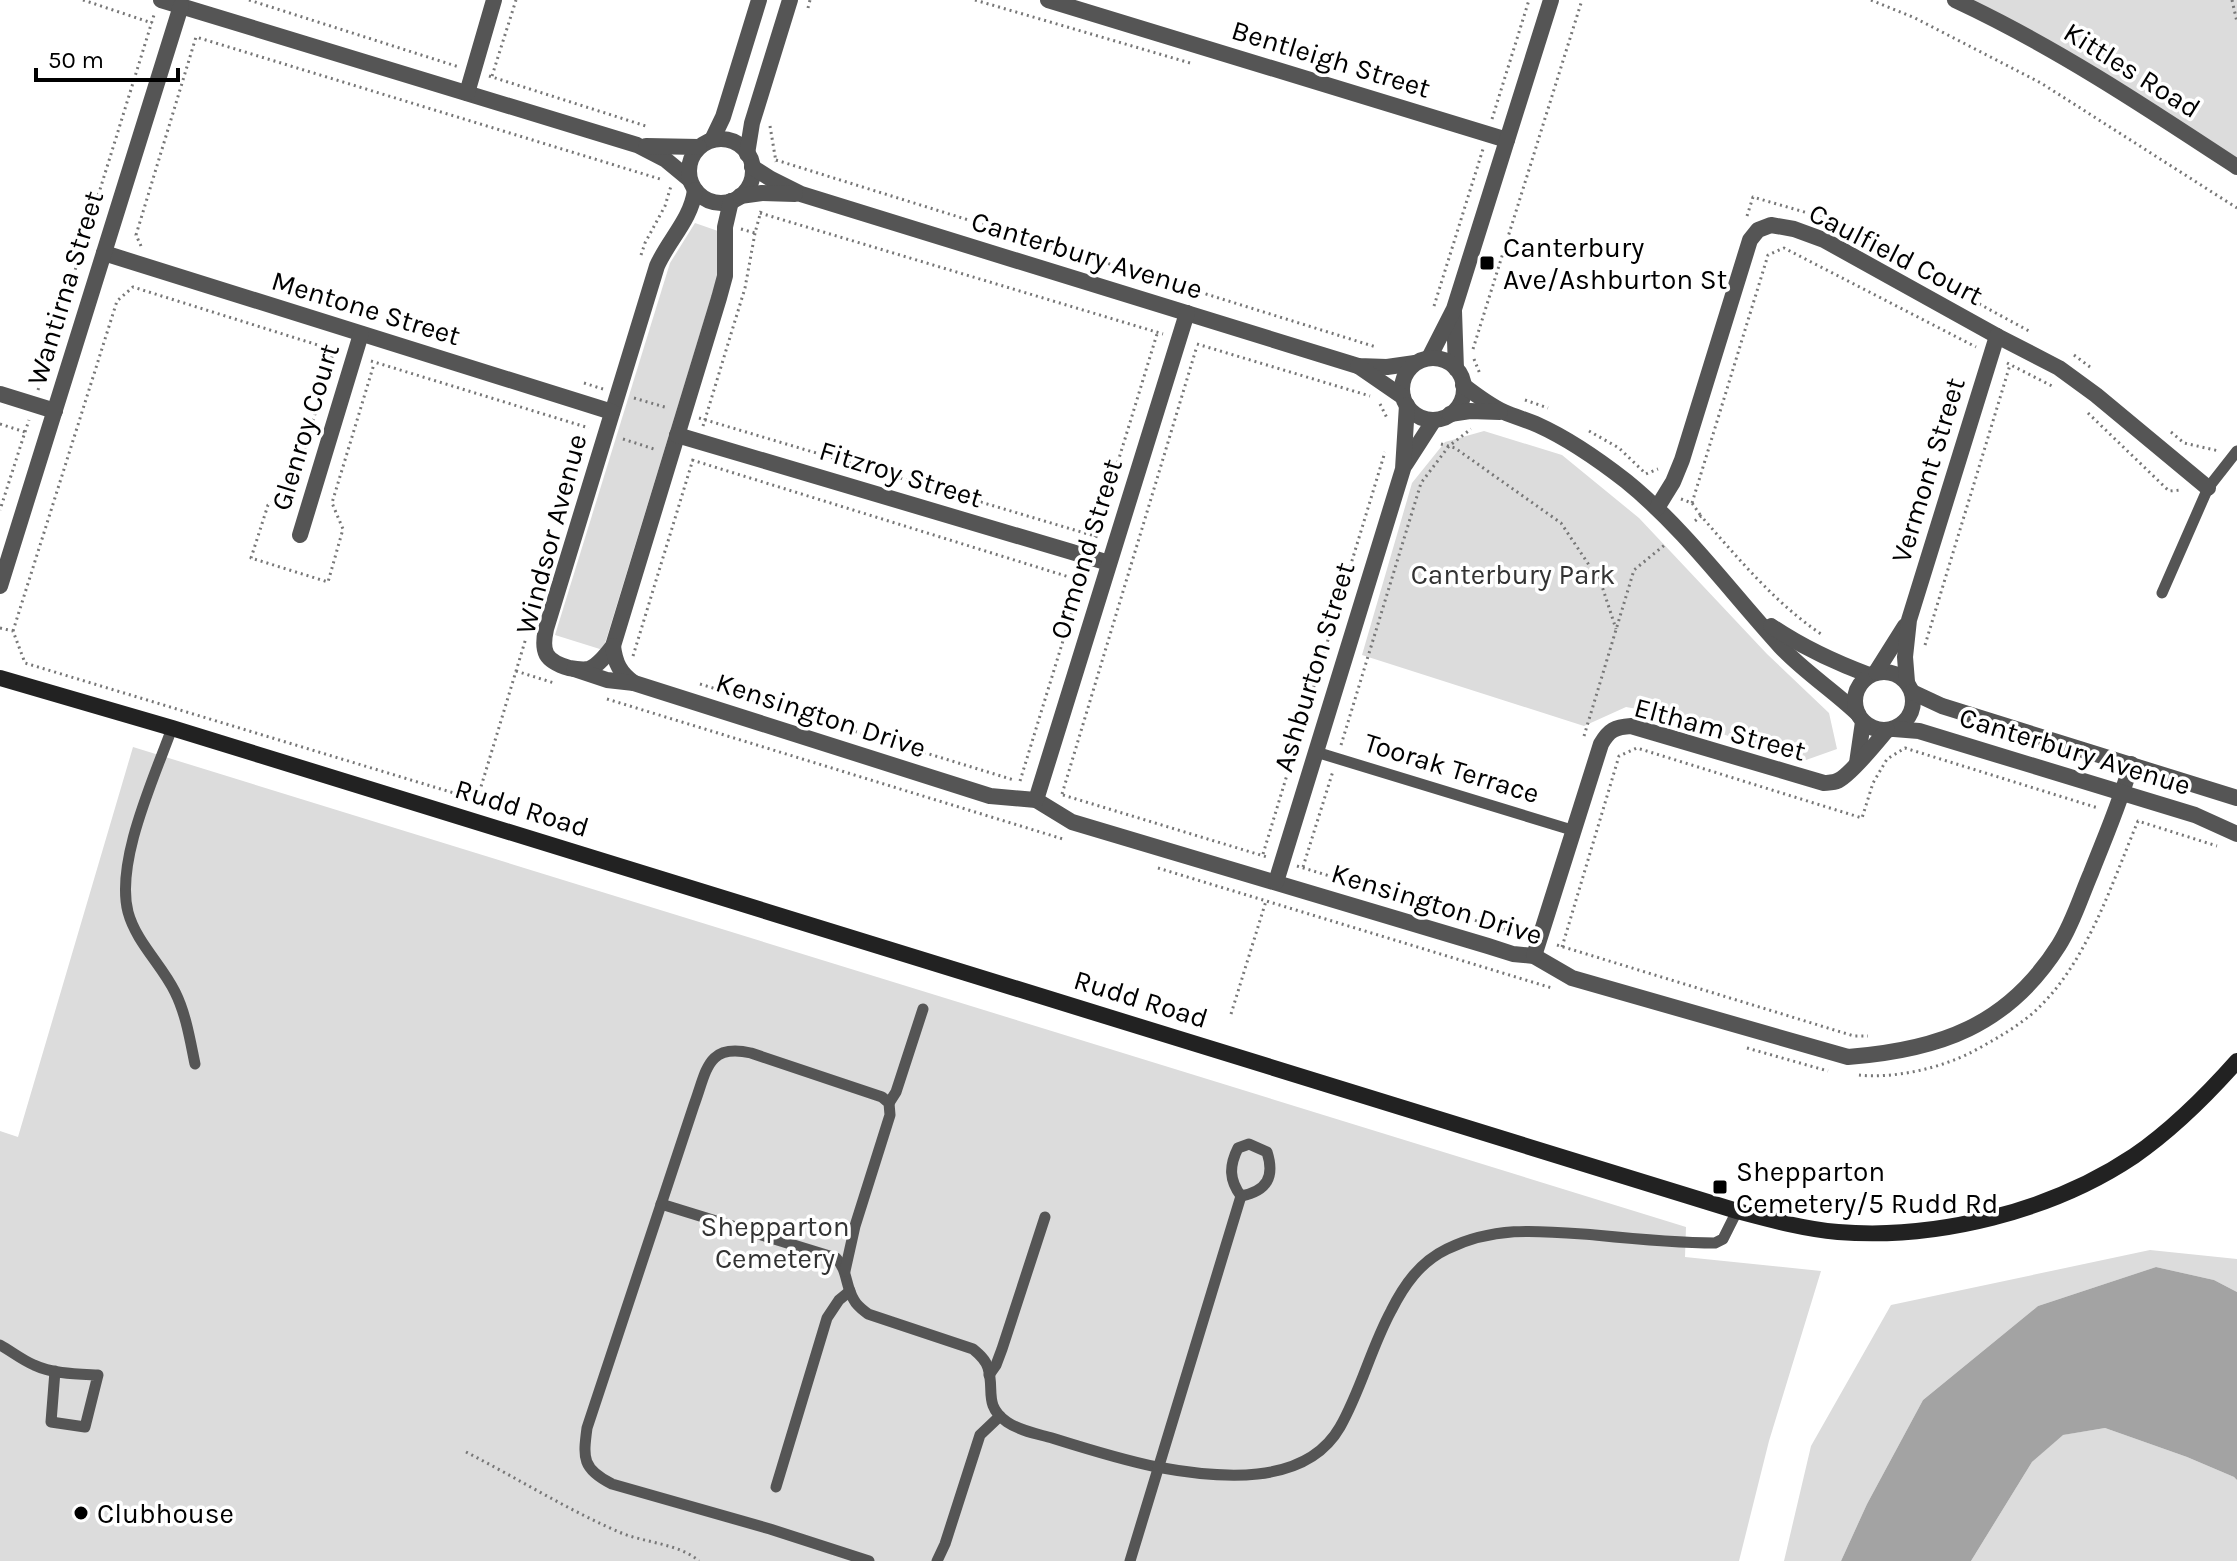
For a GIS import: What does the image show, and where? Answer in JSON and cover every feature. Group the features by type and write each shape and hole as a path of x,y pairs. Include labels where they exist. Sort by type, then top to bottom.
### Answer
{"street":[{"path":"467,93 494,0"},
{"path":"692,184 689,167 692,157 723,117 759,0"},
{"path":"574,669 589,669 603,659 613,646 725,276 726,224 736,199 748,188 752,178 752,123 790,0"},
{"name":"Bentleigh Street","path":"1048,0 1507,140"},
{"path":"1481,405 1442,417 1423,418 1414,413 1405,401 1402,386 1405,376 1422,361 1454,309 1551,0"},
{"name":"Kittles Road","path":"1955,0 2005,23 2072,62 2237,167"},
{"path":"158,6 181,6 637,145 666,160 709,201 720,203 769,186"},
{"name":"Wantirna Street","path":"0,586 181,6"},
{"path":"637,145 705,144 723,139 733,142 750,160"},
{"name":"Canterbury Avenue","path":"750,160 769,186 1358,366 1387,367 1422,361"},
{"name":"Windsor Avenue","path":"574,669 555,663 546,656 543,644 657,266 664,249 693,206 692,184"},
{"name":"Caulfield Court","path":"1657,508 1682,460 1750,240 1758,230 1771,225 1794,229 1824,240 2059,368 2208,488"},
{"name":"Mentone Street","path":"104,253 612,412"},
{"path":"1454,309 1456,369 1463,385 1481,405 1539,426 1583,451 1624,480 1657,508 1800,665 1872,728 1891,730"},
{"name":"Ormond Street","path":"1036,800 1187,313"},
{"name":"Glenroy Court","path":"300,535 361,334"},
{"name":"Vermont Street","path":"1909,687 1905,657 1909,620 1997,336"},
{"path":"1422,361 1440,359 1456,369"},
{"name":"Canterbury Avenue","path":"1358,366 1405,401"},
{"path":"1442,417 1459,406 1463,385"},
{"path":"0,394 55,411"},
{"name":"Ashburton Street","path":"1403,469 1405,401"},
{"name":"Ashburton Street","path":"1276,882 1403,469 1422,437 1442,417"},
{"name":"Fitzroy Street","path":"677,435 1109,563"},
{"path":"1754,613 1814,652 1842,666 1872,674 1892,672 1909,687 1913,702 1911,713 1857,763"},
{"name":"Vermont Street","path":"1872,674 1909,620"},
{"path":"613,646 619,669 634,683"},
{"name":"Kensington Drive","path":"574,669 607,680 634,683 990,796 1036,800 1072,822 1513,954 1534,956 1572,978 1848,1057 1892,1054 1975,1027 2006,1006 2036,978 2061,943 2123,794 2131,764"},
{"path":"1857,763 1860,718 1854,705 1855,694 1863,679 1872,674"},
{"name":"Rudd Road","path":"0,678 172,728 1737,1211 1813,1229 1881,1233 1956,1225 2050,1199 2133,1156 2208,1095 2237,1061"},
{"name":"Canterbury Avenue","path":"1909,687 1942,706 2237,798"},
{"name":"Eltham Street","path":"1534,956 1601,744 1608,732 1616,727 1631,726 1824,783 1837,782 1848,775 1857,763"},
{"name":"Canterbury Avenue","path":"1891,730 1919,731 2195,815 2237,834"}],"lane":[{"path":"2162,593 2208,488 2231,452"},
{"path":"172,728 139,820 128,865 128,912 176,993 195,1064"},
{"name":"Toorak Terrace","path":"1316,752 1575,831"},
{"path":"845,1272 855,1226 890,1115 889,1103 896,1092 923,1009"},
{"path":"869,1561 612,1484 590,1471 585,1460 587,1428 707,1071 716,1056 735,1049 751,1053 882,1097 889,1103"},
{"path":"1249,1144 1267,1152 1271,1173 1264,1186 1254,1194 1241,1196 1233,1185 1232,1159 1238,1148 1249,1144"},
{"path":"1130,1561 1241,1196"},
{"path":"661,1204 836,1258 843,1265 855,1303 868,1314 973,1349 982,1357 988,1368 990,1399 1000,1416 1015,1427 1158,1467 1249,1475 1283,1470 1321,1451 1340,1428 1383,1326 1402,1290 1417,1270 1444,1250 1483,1235 1530,1230 1715,1243 1723,1239 1737,1211"},
{"path":"989,1375 1002,1349 1045,1217"},
{"path":"776,1487 827,1318 839,1300 850,1291"},
{"path":"0,1345 33,1365 55,1371 98,1375 85,1427 51,1422 55,1371"},
{"path":"937,1561 980,1435 1000,1416"}],"path":[{"path":"83,0 173,30"},
{"path":"492,77 516,0"},
{"path":"1301,875 1421,483 1449,446 1473,428 1481,405 1486,388 1471,355 1582,0"},
{"path":"1871,0 1915,18 2041,83 2237,208"},
{"path":"2232,0 2237,22"},
{"path":"0,510 158,6"},
{"path":"529,626 477,800 25,663 13,631 117,301 133,287 143,251 136,235 196,37 672,182 665,206 640,257"},
{"path":"726,224 755,233 776,160 770,126 752,123"},
{"path":"776,160 1377,348"},
{"path":"1743,227 1753,197 1832,223"},
{"path":"760,213 1377,399"},
{"path":"1692,503 1768,255 1784,248 2058,390"},
{"path":"1928,276 2038,336"},
{"path":"133,287 1082,581"},
{"path":"1062,794 1198,345"},
{"path":"2066,351 2091,368"},
{"path":"1924,649 2010,365"},
{"path":"586,384 1136,548"},
{"path":"589,428 601,388"},
{"path":"1513,396 1553,411"},
{"path":"2081,406 2169,491 2208,488"},
{"path":"0,424 25,432"},
{"path":"2161,424 2184,443 2231,452"},
{"path":"1580,426 1619,448 1646,474 1668,466"},
{"path":"1422,437 1449,446 1561,523 1601,583 1616,629"},
{"path":"1583,738 1634,570 1701,516 1750,572 1822,634"},
{"path":"0,628 13,631"},
{"path":"516,671 561,685"},
{"path":"606,699 1071,841"},
{"path":"1857,1075 1918,1071 1951,1063 2006,1034 2035,1011 2058,985 2084,946 2138,821 2222,848"},
{"path":"1146,864 1562,992"},
{"path":"1231,1014 1266,901"},
{"path":"1743,1047 1831,1072"},
{"path":"466,1452 589,1518 628,1536 690,1553 699,1561"}],"green space":[{"path":"1946,0 2237,0 2237,162 2178,123"},
{"path":"695,223 718,231 717,278 603,650 555,635 670,263"},
{"name":"Canterbury Park","path":"1484,431 1562,455 1639,518 1767,654 1829,713 1837,749 1806,760 1626,707 1584,726 1362,655 1412,483 1445,442"},
{"name":"Shepparton Cemetery","path":"133,747 1686,1227 1685,1257 1821,1271 1769,1441 1739,1561 0,1561 0,1131 18,1137"},
{"path":"2150,1250 2237,1259 2237,1292 2214,1280 2156,1267 2038,1306 1923,1400 1867,1504 1841,1561 1784,1561 1811,1446 1891,1305"},
{"path":"2105,1428 2187,1457 2237,1480 2237,1561 1971,1561 2032,1462 2062,1435"}],"shaded area":[{"path":"2156,1267 2214,1280 2237,1292 2237,1480 2187,1457 2105,1428 2063,1435 2032,1462 1971,1561 1841,1561 1867,1504 1923,1400 2038,1306"}],"place":[{"name":"Canterbury Ave/Ashburton St","path":"1487,263"},
{"name":"Shepparton Cemetery/5 Rudd Rd","path":"1720,1187"},
{"name":"Clubhouse","path":"81,1513"}]}
